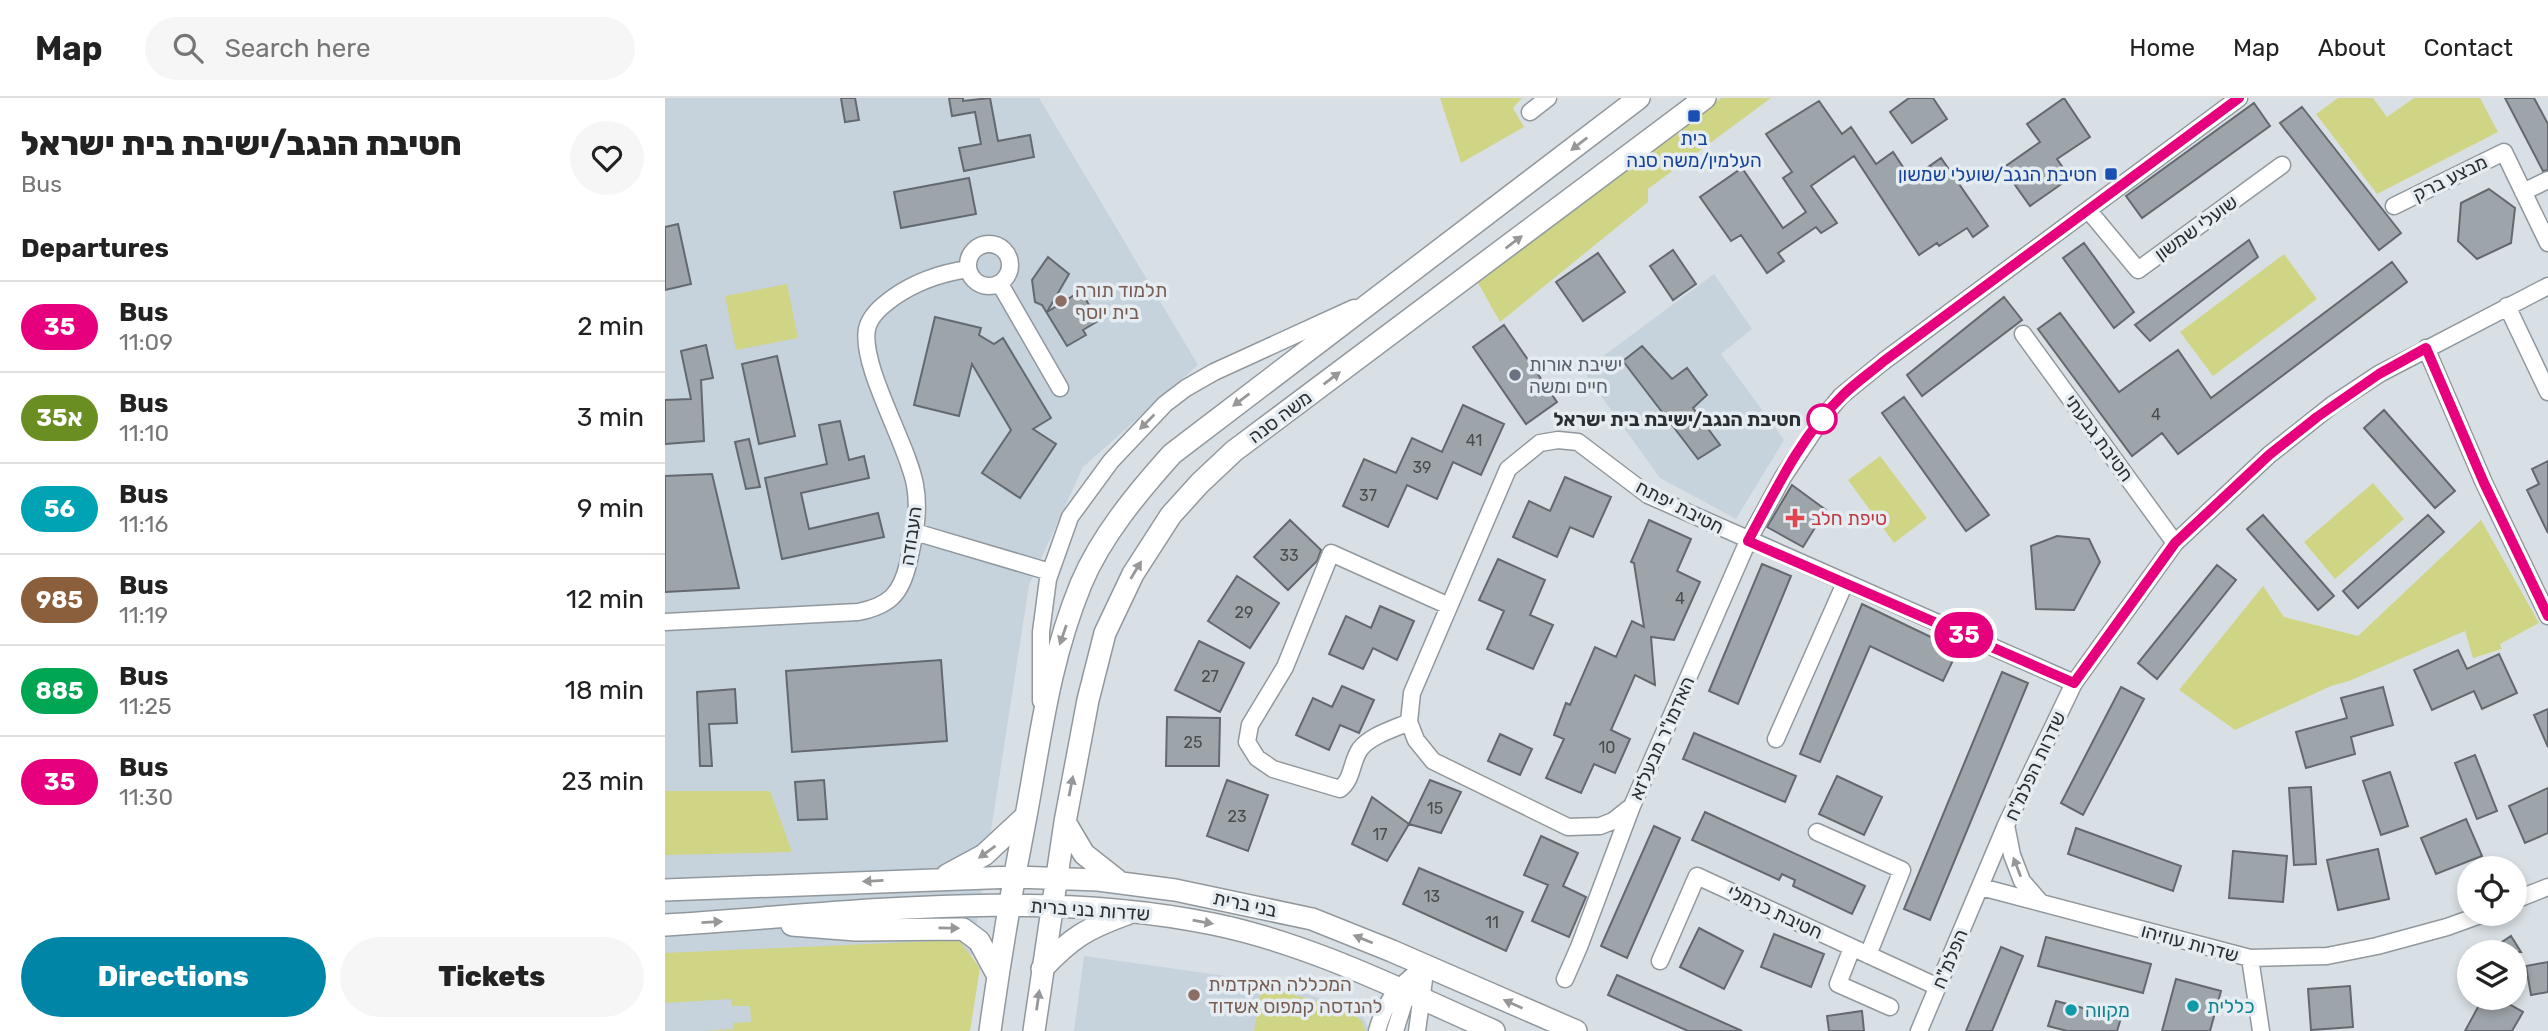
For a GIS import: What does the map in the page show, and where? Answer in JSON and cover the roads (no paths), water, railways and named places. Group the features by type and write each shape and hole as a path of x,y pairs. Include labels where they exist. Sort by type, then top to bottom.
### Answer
{"main road":[{"name":"משה סנה","path":"1034,1031 1055,877 1088,700 1105,633 1133,574 1171,515 1234,451 1705,98"},
{"name":"משה סנה","path":"990,1031 1013,877 1041,722 1060,643 1082,582 1101,548 1145,484 1182,446 1635,100"},
{"path":"665,890 941,878 984,855 1025,816"},
{"path":"1065,822 1084,854 1104,873 1118,881"},
{"name":"שדרות בני ברית","path":"941,878 1055,877"},
{"name":"בני ברית","path":"1055,877 1118,881 1210,896 1313,919 1426,965"},
{"name":"שדרות בני ברית","path":"665,925 862,911 1010,906 1135,912 1215,924 1252,934 1342,965 1494,1031"},
{"path":"1042,969 1058,951 1084,931 1135,912"},
{"path":"759,919 821,929 963,929 979,941 998,976"},
{"path":"1426,965 1576,1031"}],"street":[{"path":"1530,112 1548,98"},
{"name":"האדמו\"ר מבעלזא","path":"1409,722 1416,740 1433,761 1561,824 1580,828 1613,821 1632,806 1748,541 1783,477 1821,420 1841,396 2239,98"},
{"name":"מבצע ברק","path":"2394,205 2504,152 2548,243"},
{"name":"שועלי שמשון","path":"2089,211 2138,270 2282,165"},
{"path":"2523,192 2548,180"},
{"path":"995,244 1007,252 1010,273 1000,284 994,287 975,281 968,270 970,255 975,250 995,244"},
{"name":"העבודה","path":"665,622 858,612 873,609 897,593 904,579 915,532 915,484 874,370 866,331 870,319 879,310 911,286 940,275 968,270"},
{"path":"1000,284 1059,388"},
{"name":"שדרות הפלמ\"ח","path":"1981,887 2006,825 2074,683 2175,543 2269,455 2317,417 2379,374 2548,286"},
{"path":"1041,722 1041,632 1050,572 1070,517 1111,461 1165,404 1214,372 1378,297"},
{"path":"2507,306 2548,392"},
{"name":"חטיבת גבעתי","path":"2023,334 2175,543"},
{"path":"2426,348 2484,483 2548,616"},
{"name":"חטיבת יפתח","path":"1449,606 1508,469 1540,443 1558,440 1578,442 1648,495 2074,683"},
{"path":"915,532 1050,572"},
{"path":"1331,553 1449,606 1412,692 1409,722 1373,738 1360,750 1347,784 1341,789 1273,769 1257,758 1247,742 1250,725 1285,667 1331,553"},
{"path":"1776,739 1845,583"},
{"path":"1565,979 1632,806"},
{"path":"2006,825 2012,855 2022,881 2041,903"},
{"path":"1817,832 1902,870 1868,955"},
{"name":"חטיבת כרמלי","path":"1660,961 1697,876 1938,987"},
{"name":"שדרות עוזיהו","path":"1981,887 2250,958 2327,956 2457,922"},
{"name":"הפלמ\"ח","path":"1919,1031 1981,887"},
{"path":"2527,895 2544,888"},
{"path":"1852,948 1838,984 1890,1007"},
{"path":"2250,958 2261,1031"},
{"path":"1395,1031 1408,994 1426,965"},
{"path":"1377,1031 1381,1015 1408,994 1426,965"},
{"path":"1408,994 1417,1031"}],"place":[{"name":"בית העלמין/משה סנה","path":"1694,116"},
{"name":"חטיבת הנגב/שועלי שמשון","path":"2111,174"},
{"name":"תלמוד תורה בית יוסף","path":"1061,301"},
{"name":"ישיבת אורות חיים ומשה","path":"1515,375"},
{"name":"חטיבת הנגב/ישיבת בית ישראל","path":"1822,419"},
{"name":"טיפת חלב","path":"1795,518"},
{"name":"המכללה האקדמית להנדסה קמפוס אשדוד","path":"1194,995"},
{"name":"כללית","path":"2193,1006"},
{"name":"מקווה","path":"2071,1010"}]}
